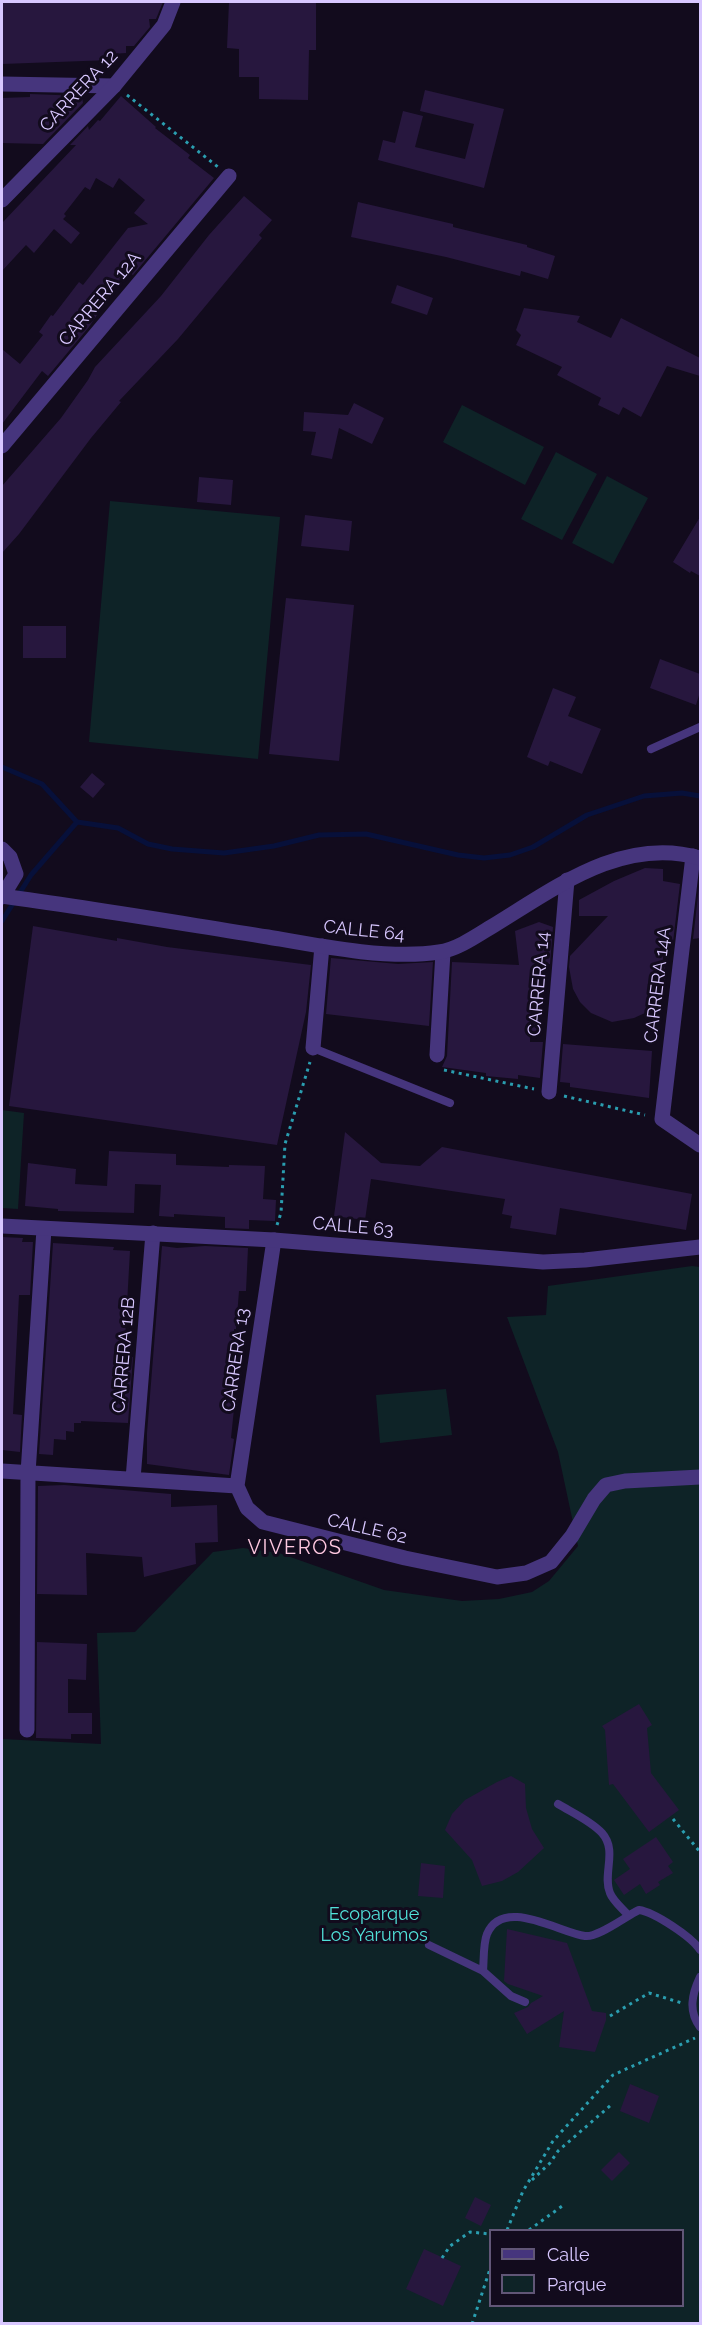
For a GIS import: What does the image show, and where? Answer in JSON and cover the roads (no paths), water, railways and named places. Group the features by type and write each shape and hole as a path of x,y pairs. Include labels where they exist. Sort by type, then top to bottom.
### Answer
{"street":[{"name":"CARRERA 12","path":"2,200 114,86 164,26 173,2"},
{"path":"2,84 114,86"},
{"name":"CARRERA 12A","path":"2,446 229,176"},
{"path":"2,849 10,857 16,874 2,896"},
{"name":"CALLE 64","path":"2,896 322,946 414,956 443,951 472,939 567,880 606,861 652,851 697,857"},
{"name":"CARRERA 14A","path":"697,857 662,1119 700,1145"},
{"name":"CARRERA 14","path":"549,1092 567,880"},
{"path":"313,1048 322,946"},
{"path":"437,1055 443,951"},
{"name":"CALLE 63","path":"2,1226 44,1230 274,1240 543,1262 585,1260 700,1247"},
{"path":"27,1730 28,1473 44,1230"},
{"name":"CARRERA 12B","path":"133,1479 153,1233"},
{"name":"CARRERA 13","path":"237,1486 274,1240"},
{"path":"2,1471 237,1486"},
{"name":"CALLE 62","path":"237,1486 247,1508 263,1522 405,1558 497,1576 526,1573 551,1562 572,1536 594,1499 606,1485 625,1481 700,1477"}],"lane":[{"path":"651,749 700,726"},
{"path":"313,1048 450,1103"},
{"path":"558,1804 603,1834 609,1844 610,1860 607,1879 610,1895 628,1915"},
{"path":"483,1971 486,1935 500,1921 512,1917 551,1924 585,1936 594,1935 639,1910 646,1911 699,1946 700,1950"},
{"path":"429,1945 483,1971 511,1996 525,2002"},
{"path":"700,1977 694,1991 692,2006 700,2027"}],"waterway":[{"path":"2,767 42,784 77,822 118,828 148,844 172,849 224,853 274,846 319,835 366,834 458,855 484,858 510,855 533,847 587,815 644,796 682,793 700,796"},
{"path":"2,921 31,875 77,822"}],"district":[{"name":"VIVEROS","path":"295,1548"}],"park label":[{"name":"Ecoparque Los Yarumos","path":"374,1925"}]}
